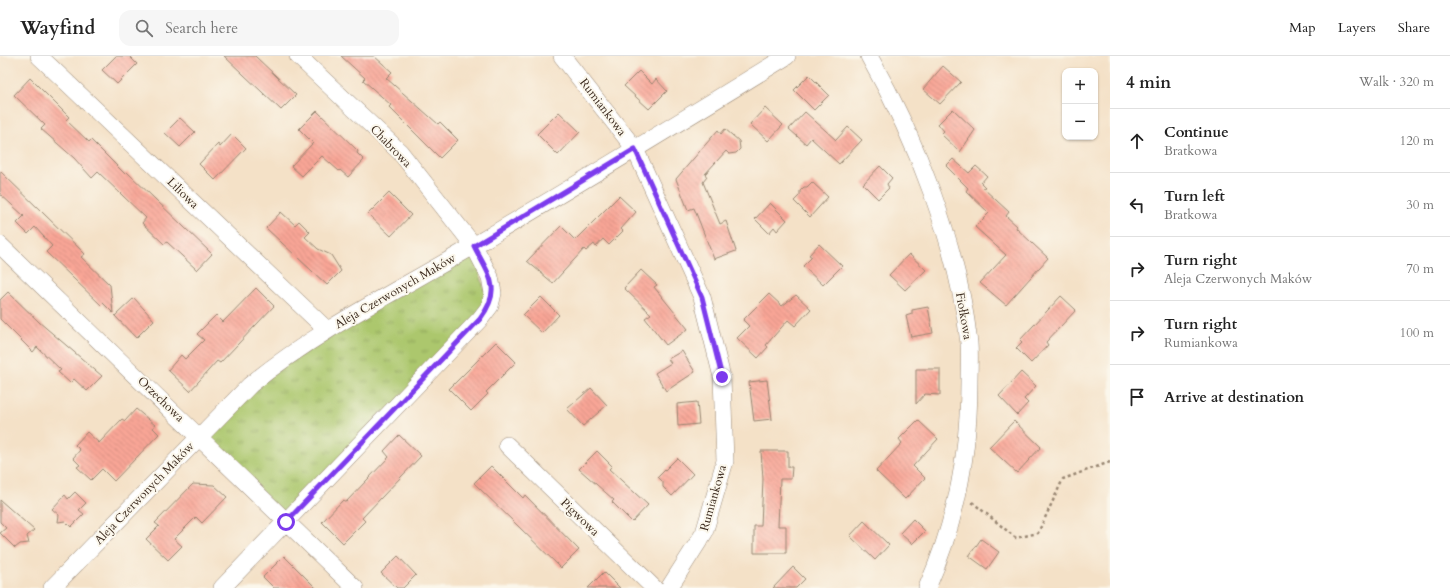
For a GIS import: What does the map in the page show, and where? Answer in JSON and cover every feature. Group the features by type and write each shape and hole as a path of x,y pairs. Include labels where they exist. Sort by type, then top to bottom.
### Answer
{"street":[{"name":"Liliowa","path":"39,56 326,330"},
{"name":"Chabrowa","path":"222,588 475,325 490,306 493,293 490,277 474,246 400,152 298,56"},
{"name":"Rumiankowa","path":"562,56 635,149 702,297 722,377 725,460 704,532 669,588"},
{"name":"Aleja Czerwonych Maków","path":"52,588 250,385 278,363 326,330 474,246 787,56"},
{"name":"Fiołkowa","path":"869,56 886,85 935,200 953,254 969,344 969,421 959,492 936,568 927,588"},
{"name":"Orzechowa","path":"2,251 200,436 355,588"},
{"name":"Pigwowa","path":"507,445 654,588"}],"path":[{"path":"959,492 1016,538 1038,533 1063,479 1110,462"}],"green space":[{"path":"473,248 489,306 286,521 200,436 251,386"}],"building":[{"path":"116,56 129,56 137,64 117,84 102,70"},
{"path":"224,56 255,56 296,95 281,110"},
{"path":"341,56 374,56 392,72 386,78 438,124 440,122 458,140 440,158 389,107 391,105 363,80 365,78"},
{"path":"943,66 961,82 940,104 923,89"},
{"path":"639,71 652,84 656,79 667,91 649,109 624,86"},
{"path":"809,75 829,95 814,110 794,90"},
{"path":"30,78 69,117 66,120 89,142 91,140 125,174 127,172 212,254 197,270 167,242 164,244 142,223 146,218 98,172 92,178 74,158 41,129 45,125 14,95"},
{"path":"765,108 783,125 768,141 750,124"},
{"path":"953,109 975,130 960,152 941,134 944,131 938,124"},
{"path":"317,111 358,151 357,153 364,160 348,177 322,156 302,176 291,166 313,143 299,129"},
{"path":"559,112 580,132 558,155 537,134"},
{"path":"805,112 836,140 848,127 862,140 839,164 811,138 806,144 789,129"},
{"path":"180,118 195,132 180,147 165,133"},
{"path":"725,129 739,141 740,149 736,153 729,154 726,151 705,174 707,177 703,182 720,224 726,221 736,251 714,259 694,208 688,210 676,179 718,130 721,134"},
{"path":"232,134 246,148 215,180 199,164 218,144 220,147"},
{"path":"953,159 969,173 976,166 987,176 981,183 985,187 983,188 1009,212 1006,216 1017,226 1016,228 1048,258 1006,305 980,283 1006,255 975,227 989,213 966,191 968,188 946,166"},
{"path":"880,166 892,178 887,184 889,188 878,199 863,184"},
{"path":"0,171 85,254 81,257 110,285 113,313 103,303 101,305 46,252 52,246 35,227 28,234 17,223 24,216 0,194"},
{"path":"812,182 828,197 810,217 794,201 800,195 800,191"},
{"path":"389,193 411,215 391,236 368,214"},
{"path":"619,196 636,212 621,229 623,231 609,245 603,239 596,247 594,244 586,251 584,249 553,283 527,261 561,226 575,240"},
{"path":"770,203 787,220 777,231 774,227 769,233 755,219"},
{"path":"281,212 295,225 299,221 310,232 305,237 318,249 331,255 341,271 327,285 266,228"},
{"path":"819,244 842,266 823,285 803,266 812,257 809,255"},
{"path":"909,254 926,270 905,290 889,275"},
{"path":"641,270 657,285 654,287 688,329 666,345 645,318 651,314 624,288"},
{"path":"256,288 274,306 220,363 217,361 190,391 168,370 181,355 185,359 204,340 197,334 216,315 223,322"},
{"path":"8,292 39,322 102,376 87,391 74,379 70,383 58,372 61,370 37,347 33,352 0,319 0,300"},
{"path":"769,294 782,306 796,295 811,309 795,326 788,320 766,345 768,347 758,358 737,338 749,326 743,320"},
{"path":"1061,296 1076,310 1046,342 1048,345 1031,363 1016,348 1022,342 1020,340"},
{"path":"541,297 559,315 542,333 523,315"},
{"path":"134,298 154,320 136,338 115,316"},
{"path":"928,307 933,333 911,337 906,316 912,314 912,310"},
{"path":"496,342 516,362 486,392 488,394 471,411 449,389"},
{"path":"682,351 695,372 666,391 655,373 671,363 668,359"},
{"path":"916,369 940,369 940,395 925,394 916,404"},
{"path":"1021,372 1036,386 1024,399 1028,403 1017,415 999,396"},
{"path":"767,380 772,419 754,421 749,382"},
{"path":"591,388 607,405 583,426 567,409"},
{"path":"697,402 699,424 678,426 677,404"},
{"path":"136,409 155,425 153,428 159,434 114,481 102,469 91,480 77,467 80,465 73,458 80,450 75,445 87,432 99,443 122,419 125,421"},
{"path":"918,420 938,439 913,466 925,478 905,499 876,471 902,443 899,439"},
{"path":"1014,421 1041,447 1017,473 989,447"},
{"path":"399,435 421,456 362,518 365,521 343,543 322,522 343,500 346,502 389,457 384,451"},
{"path":"597,451 612,466 609,469 648,505 632,522 612,502 614,500 579,469"},
{"path":"761,451 788,451 788,467 792,467 791,479 780,479 778,526 786,526 786,553 754,553 754,526 761,526 763,479"},
{"path":"677,458 693,474 672,496 663,487 663,482 658,477"},
{"path":"491,466 523,498 525,495 579,550 561,568 474,483"},
{"path":"193,484 214,485 227,497 202,523 196,517 174,539 182,546 168,560 146,539 159,526 155,523"},
{"path":"75,492 86,503 79,510 84,514 71,527 65,521 58,522 59,515 52,509 65,495 68,499"},
{"path":"0,500 34,530 27,536 29,543 20,544 15,548 0,533 6,528 0,522"},
{"path":"913,519 925,531 912,544 900,533"},
{"path":"864,521 889,545 875,560 850,536"},
{"path":"981,539 999,552 987,569 969,556"},
{"path":"284,556 316,588 274,588 263,577"},
{"path":"398,556 416,575 403,588 397,588 381,573"},
{"path":"793,567 805,579 796,588 773,588"},
{"path":"604,572 620,588 588,588"}],"route":[{"path":"286,522 480,319 490,306 493,293 490,277 474,246 635,149 702,297 722,377"}]}
